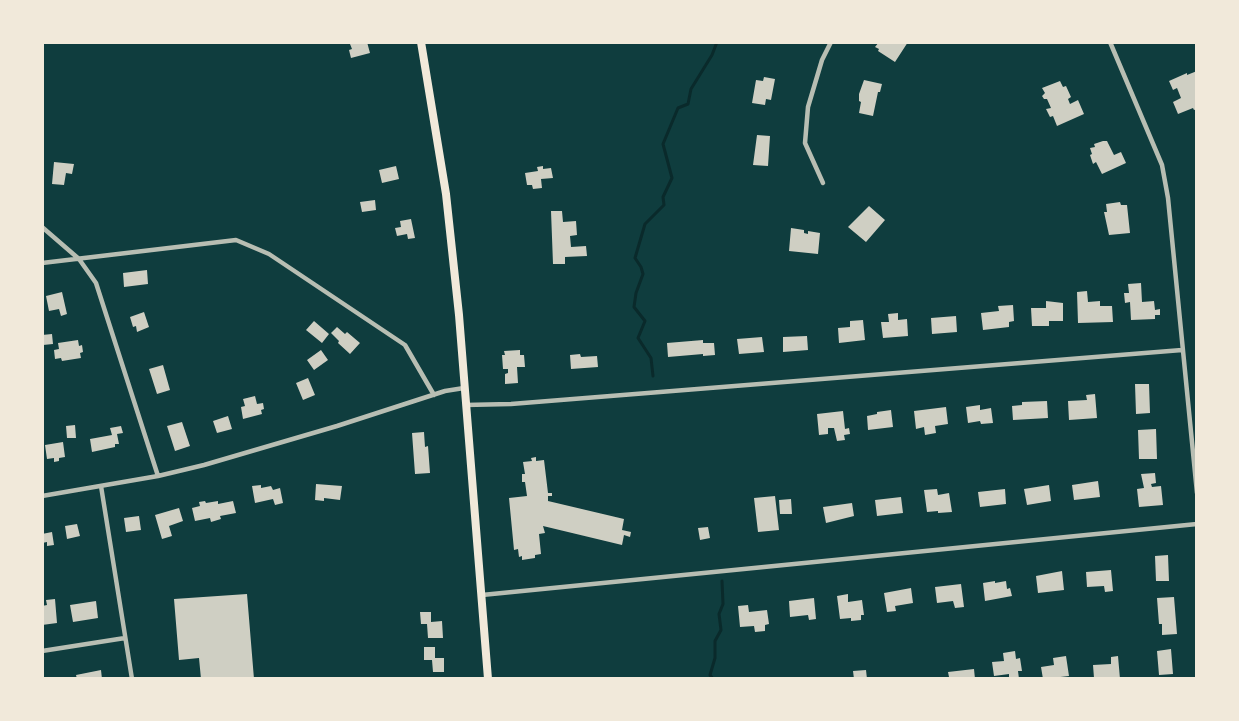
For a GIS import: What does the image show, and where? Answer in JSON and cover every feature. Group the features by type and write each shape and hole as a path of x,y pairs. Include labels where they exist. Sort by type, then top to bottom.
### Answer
{"main road":[{"path":"421,42 446,194 459,315 488,679"}],"street":[{"path":"824,183 805,143 808,108 822,60 831,42"},
{"path":"1110,42 1162,165 1168,198 1197,492"},
{"path":"42,227 79,259 96,283 158,476"},
{"path":"42,263 236,240 269,254 405,345 434,394"},
{"path":"465,405 511,404 1182,350"},
{"path":"42,496 158,476 266,448 434,394 464,388"},
{"path":"102,486 132,679"},
{"path":"482,595 1197,524"},
{"path":"42,651 125,638"}],"building":[{"path":"367,42 370,53 351,58 350,44"},
{"path":"879,42 908,42 895,62 878,51 879,49 875,47"},
{"path":"1197,71 1197,109 1193,108 1178,114 1173,102 1181,98 1177,88 1173,90 1169,81"},
{"path":"764,77 775,79 771,100 766,99 765,105 752,103 756,80 763,81"},
{"path":"864,80 882,84 873,116 859,113 861,102 859,94"},
{"path":"1060,81 1063,87 1066,86 1071,97 1068,99 1070,104 1078,100 1084,114 1057,126 1053,116 1050,117 1046,109 1051,108 1047,99 1042,96 1045,93 1042,88"},
{"path":"757,135 770,136 768,166 753,165"},
{"path":"1107,141 1114,155 1121,152 1126,163 1102,174 1096,162 1093,164 1090,148"},
{"path":"54,162 74,164 72,174 66,173 64,185 52,184"},
{"path":"396,166 399,179 382,183 379,170"},
{"path":"543,166 543,169 551,168 553,178 541,179 542,188 533,189 532,185 527,185 525,173 538,171 537,167"},
{"path":"375,200 376,210 362,212 360,202"},
{"path":"1120,202 1121,205 1127,205 1130,233 1109,235 1104,212 1107,212 1106,204"},
{"path":"869,206 885,220 866,242 848,227"},
{"path":"551,211 562,211 563,222 576,221 577,235 570,236 571,247 586,246 587,256 565,257 565,264 553,264"},
{"path":"411,219 415,238 408,239 407,234 397,236 395,228 401,227 400,221"},
{"path":"791,228 804,230 804,233 808,234 808,231 820,233 818,254 789,251"},
{"path":"147,270 148,284 124,287 123,273"},
{"path":"1141,283 1142,302 1154,301 1155,310 1160,309 1160,315 1155,315 1155,319 1131,320 1130,302 1125,303 1124,293 1129,293 1128,284"},
{"path":"1087,291 1088,302 1100,301 1100,306 1112,306 1113,322 1078,323 1077,292"},
{"path":"62,292 67,314 61,316 59,309 49,311 46,296"},
{"path":"1046,301 1063,303 1063,321 1049,321 1049,326 1032,326 1031,308 1046,308"},
{"path":"1013,305 1014,321 1009,322 1009,327 983,330 981,313 999,311 998,306"},
{"path":"144,312 149,327 137,332 130,317"},
{"path":"898,313 898,320 907,319 908,336 883,338 881,322 889,322 888,314"},
{"path":"956,316 957,332 932,334 931,318"},
{"path":"863,320 865,340 839,343 838,328 850,327 850,321"},
{"path":"314,321 329,334 322,343 306,330"},
{"path":"337,327 360,343 350,354 331,333"},
{"path":"52,334 53,344 43,345 42,335"},
{"path":"807,336 808,350 783,352 783,337"},
{"path":"762,337 764,352 739,354 737,339"},
{"path":"78,340 79,346 82,345 81,358 62,361 61,358 55,359 54,350 59,349 58,343"},
{"path":"703,340 703,343 714,343 715,355 668,357 667,343"},
{"path":"321,350 328,360 314,370 307,360"},
{"path":"520,350 520,355 524,355 525,367 517,367 518,383 505,384 505,374 508,373 508,369 503,369 502,355 505,355 504,351"},
{"path":"580,354 581,357 597,356 598,367 571,369 570,355"},
{"path":"163,365 170,390 157,394 149,369"},
{"path":"308,378 315,395 303,400 296,383"},
{"path":"1135,384 1149,384 1150,413 1136,414"},
{"path":"1095,394 1097,418 1069,420 1068,401 1087,400 1086,395"},
{"path":"255,396 257,404 263,403 262,414 243,419 241,407 245,406 243,399"},
{"path":"1047,401 1048,418 1013,420 1012,406 1022,405 1022,402"},
{"path":"980,405 980,410 991,408 993,423 981,424 980,421 968,423 966,407"},
{"path":"946,407 948,424 935,426 936,433 925,435 924,427 916,429 914,411"},
{"path":"891,410 893,427 868,430 867,416"},
{"path":"843,411 845,429 849,428 850,434 844,435 845,440 837,441 834,428 828,428 828,434 819,435 817,414"},
{"path":"228,416 232,429 217,433 213,421"},
{"path":"182,422 190,446 175,451 167,426"},
{"path":"75,425 76,438 67,438 66,426"},
{"path":"121,426 123,433 117,434 119,444 92,452 90,439 112,435 110,428"},
{"path":"1156,429 1157,459 1139,459 1138,430"},
{"path":"424,432 425,447 428,446 430,473 415,474 412,433"},
{"path":"63,442 65,457 54,462 54,458 47,459 45,445"},
{"path":"536,457 536,461 544,460 548,493 552,493 552,496 548,496 548,501 624,519 622,530 631,532 630,537 624,535 622,545 543,526 545,533 539,534 541,554 535,555 535,558 522,560 518,549 514,550 509,498 527,496 525,482 522,482 522,474 525,474 523,462 532,461 531,458"},
{"path":"1155,473 1156,483 1151,484 1152,487 1161,486 1163,505 1139,507 1137,489 1144,488 1141,474"},
{"path":"1098,481 1100,497 1074,500 1072,485"},
{"path":"316,484 342,486 340,500 324,498 324,501 315,500"},
{"path":"261,485 261,488 271,486 273,490 280,488 283,503 275,505 273,499 255,503 252,486"},
{"path":"1049,485 1051,501 1027,505 1024,489"},
{"path":"937,489 938,495 949,493 952,512 927,512 924,490"},
{"path":"1005,489 1006,504 980,507 978,492"},
{"path":"775,496 779,530 758,532 754,498"},
{"path":"901,497 903,513 877,516 875,500"},
{"path":"791,499 792,514 780,514 779,500"},
{"path":"205,501 206,503 218,501 218,504 233,501 236,513 220,516 221,519 211,522 210,518 195,521 192,508 200,506 199,502"},
{"path":"852,503 854,516 826,523 823,507"},
{"path":"179,508 183,521 169,526 172,536 162,539 155,515"},
{"path":"139,516 141,530 126,532 124,518"},
{"path":"77,524 80,536 67,539 65,526"},
{"path":"708,527 710,538 700,540 698,528"},
{"path":"52,532 54,545 47,546 47,542 42,543 42,534"},
{"path":"1168,555 1169,581 1156,581 1155,556"},
{"path":"1111,570 1113,591 1105,592 1104,586 1087,587 1086,572"},
{"path":"1062,571 1064,590 1038,593 1036,576"},
{"path":"995,581 995,583 1006,581 1007,589 1010,588 1012,596 985,601 983,583"},
{"path":"961,584 964,607 955,608 953,601 937,603 935,587"},
{"path":"911,588 913,603 895,606 896,611 887,612 884,593"},
{"path":"247,594 254,679 201,679 199,658 179,660 174,599"},
{"path":"848,594 848,602 862,600 864,615 861,615 861,620 840,619 837,596"},
{"path":"1174,597 1177,634 1162,635 1157,598"},
{"path":"814,598 816,619 809,620 808,615 790,617 789,601"},
{"path":"55,599 57,623 42,625 42,606 47,605 46,600"},
{"path":"96,601 98,618 73,622 70,605"},
{"path":"748,605 749,612 767,610 769,624 765,625 765,631 755,632 754,626 740,627 738,606"},
{"path":"420,612 431,612 431,622 442,621 443,638 428,638 427,624 421,624"},
{"path":"424,647 435,647 435,658 444,658 444,672 433,672 432,660 424,660"},
{"path":"1171,649 1173,674 1159,675 1157,651"},
{"path":"1015,651 1016,659 1020,658 1022,671 1018,671 1019,679 1009,679 1009,674 994,676 992,662 1004,661 1003,653"},
{"path":"1066,656 1069,676 1043,679 1041,667 1054,665 1053,658"},
{"path":"1118,656 1120,679 1094,678 1093,665 1111,664 1111,657"},
{"path":"974,669 975,679 944,679 944,677 949,677 948,672"},
{"path":"101,670 102,679 77,679 76,675"},
{"path":"866,670 867,679 854,679 853,671"}],"waterway":[{"path":"653,376 651,358 638,338 645,321 634,307 643,274 635,258 645,224 664,205 663,197 672,178 663,144 678,108 688,104 691,89 712,55 717,42"},
{"path":"713,679 710,675 715,658 715,641 721,630 719,614 723,604 722,581"}]}
